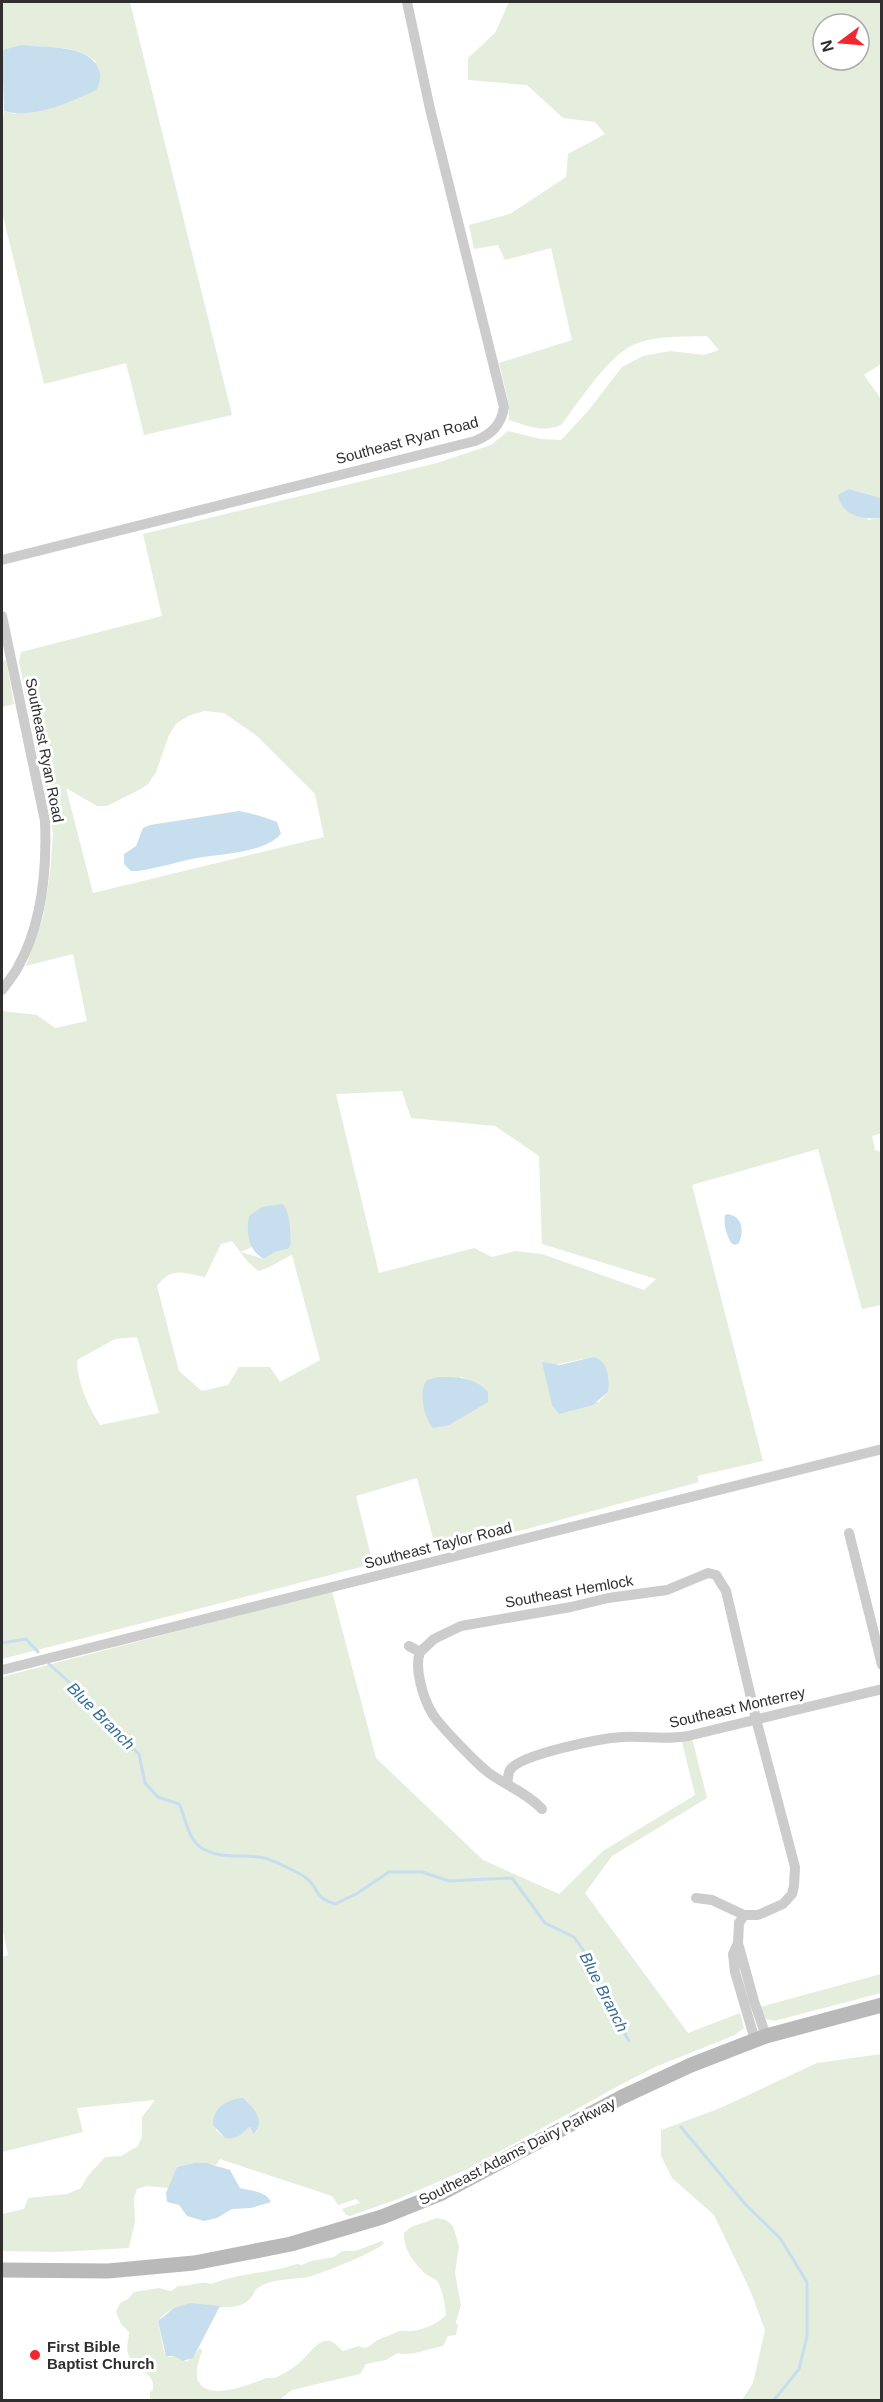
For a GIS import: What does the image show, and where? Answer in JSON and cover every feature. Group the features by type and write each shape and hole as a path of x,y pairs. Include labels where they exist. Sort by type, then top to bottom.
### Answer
{"main road":[{"name":"Southeast Adams Dairy Parkway","path":"2,2270 108,2271 194,2263 291,2244 382,2217 442,2193 646,2085 761,2038 882,2005"}],"street":[{"name":"Southeast Ryan Road","path":"2,560 475,441 495,429 504,407 430,109 407,2"},
{"name":"Southeast Ryan Road","path":"2,616 45,821 46,851 40,900 32,932 18,968 2,990"},
{"name":"Southeast Taylor Road","path":"2,1670 882,1449"},
{"path":"849,1533 882,1665"},
{"path":"696,1898 712,1900 744,1915 758,1915 793,1902 795,1867 756,1719 726,1591 716,1575 722,1565"},
{"name":"Southeast Hemlock","path":"420,1652 434,1639 461,1626 571,1607 608,1598 667,1590 708,1573 716,1575"},
{"path":"409,1646 420,1652 417,1670 433,1714 487,1772 533,1799 542,1809"},
{"name":"Southeast Monterrey","path":"507,1784 510,1771 522,1760 601,1738 626,1736 667,1739 882,1689"},
{"path":"744,1915 739,1923 738,1943 761,2038"}],"green space":[{"path":"2,2 130,2 232,415 144,435 126,363 44,384 2,212 4,111 15,114 96,62 77,51 51,47 2,50"},
{"path":"509,2 881,2 882,363 864,375 881,399 881,498 849,489 868,520 881,518 882,1133 872,1136 875,1150 881,1152 881,1305 862,1309 818,1149 692,1185 763,1461 697,1476 699,1482 523,1530 436,1549 417,1478 356,1496 373,1564 2,1659 2,1011 37,1015 55,1028 87,1021 73,954 26,966 43,917 50,874 53,834 19,661 21,652 162,616 143,534 437,463 491,445 508,431 541,439 561,440 588,411 622,367 643,356 670,351 704,355 719,350 707,336 669,337 633,345 614,359 594,380 561,425 541,429 509,420 509,405 499,363 572,340 551,248 505,260 498,245 474,249 469,225 510,214 566,177 568,154 605,134 595,122 563,118 527,85 468,80 468,58 495,33","holes":["204,711 224,713 257,736 315,794 324,837 93,893 66,788 97,806 107,806 141,789 148,784 156,772 169,735 176,724 188,716","402,1091 411,1118 495,1126 539,1156 542,1244 656,1279 644,1290 542,1254 515,1251 492,1257 474,1248 379,1273 336,1094","288,1215 291,1244 288,1249 275,1252 264,1259 241,1252 252,1247 248,1224","232,1241 258,1271 292,1255 320,1360 280,1382 270,1367 239,1367 228,1385 202,1391 179,1371 157,1286 162,1280 178,1272 205,1277 221,1244","137,1337 159,1413 100,1425 84,1394 77,1360 115,1339","593,1357 608,1392 599,1402 552,1405 544,1367","461,1377 479,1384 430,1425 424,1404"]},
{"path":"6,660 14,704 2,707 2,661"},
{"path":"332,1591 376,1758 483,1860 559,1894 603,1851 695,1795 682,1742 692,1738 707,1798 612,1856 585,1893 688,2033 740,2013 744,2028 735,2035 655,2067 470,2168 398,2199 350,2216 346,2215 342,2209 360,2203 356,2199 338,2205 332,2196 220,2159 216,2165 194,2163 177,2167 169,2188 147,2186 137,2189 134,2198 135,2221 129,2248 56,2252 2,2251 2,2214 24,2209 28,2198 67,2194 81,2188 87,2177 105,2157 121,2156 138,2146 142,2136 142,2117 155,2100 77,2108 83,2132 2,2152 2,1957 8,1955 2,1927 2,1677","holes":["229,2101 257,2131 252,2132 250,2127 234,2138 225,2138 216,2130 215,2114"]},
{"path":"881,1974 881,1993 774,2021 766,2019 760,2007"},
{"path":"881,2054 881,2400 742,2400 753,2383 765,2330 750,2290 714,2215 672,2178 661,2156 661,2130 718,2109 817,2063"},
{"path":"437,2218 446,2220 453,2226 459,2246 455,2273 461,2305 456,2322 458,2326 456,2335 448,2336 443,2346 414,2353 398,2353 386,2360 366,2364 360,2374 292,2390 279,2400 154,2400 150,2398 150,2392 153,2390 152,2379 129,2356 127,2347 129,2332 121,2324 116,2312 120,2303 134,2292 159,2288 171,2291 178,2286 211,2284 297,2264 302,2265 334,2257 342,2251 355,2251 382,2241 384,2243 361,2256 315,2275 267,2283 255,2290 249,2300 241,2305 231,2307 183,2306 161,2317 158,2321 164,2352 169,2357 174,2356 187,2362 200,2348 202,2351 197,2378 201,2385 216,2391 236,2389 283,2374 324,2341 332,2342 343,2351 359,2346 364,2348 397,2332 421,2329 434,2324 446,2315 438,2282 426,2274 414,2261 404,2239 404,2233 411,2227"}],"water":[{"path":"22,45 65,49 86,55 93,60 99,71 99,85 96,90 51,108 27,113 4,111 2,50"},
{"path":"849,489 881,498 881,518 861,517 848,512 840,502 838,495"},
{"path":"239,811 277,822 281,834 264,845 242,852 197,858 138,871 131,871 124,864 124,854 136,846 143,828"},
{"path":"282,1204 289,1217 291,1244 288,1249 275,1252 264,1259 251,1246 249,1216 262,1207"},
{"path":"725,1215 737,1218 742,1229 739,1243 735,1245 731,1243 726,1230"},
{"path":"593,1357 605,1366 609,1381 608,1392 593,1405 559,1414 552,1405 542,1362 560,1365"},
{"path":"439,1377 459,1378 477,1383 488,1392 488,1402 449,1425 433,1428 425,1411 423,1390 427,1380"},
{"path":"243,2098 257,2115 259,2125 253,2134 250,2127 236,2137 225,2138 213,2125 215,2114 227,2102"},
{"path":"206,2163 230,2170 240,2188 262,2194 271,2202 251,2208 232,2209 217,2218 204,2221 187,2216 179,2205 167,2202 166,2193 177,2167"},
{"path":"190,2303 220,2306 193,2358 183,2361 174,2356 166,2356 158,2321 174,2308"}],"waterway":[{"name":"Blue Branch","path":"2,1643 26,1639 38,1652"},
{"name":"Blue Branch","path":"49,1664 79,1691 114,1731 139,1754 145,1783 158,1797 179,1804 191,1836 205,1850 220,1855 257,1857 273,1861 306,1878 319,1895 335,1904 356,1894 389,1872 422,1872 449,1881 512,1878 545,1923 574,1937 588,1957 601,1994 629,2041"},
{"name":"Blue Branch","path":"681,2127 746,2205 780,2238 807,2282 807,2336 799,2369 774,2400"}],"place":[{"name":"First Bible Baptist Church","path":"35,2355"}]}
